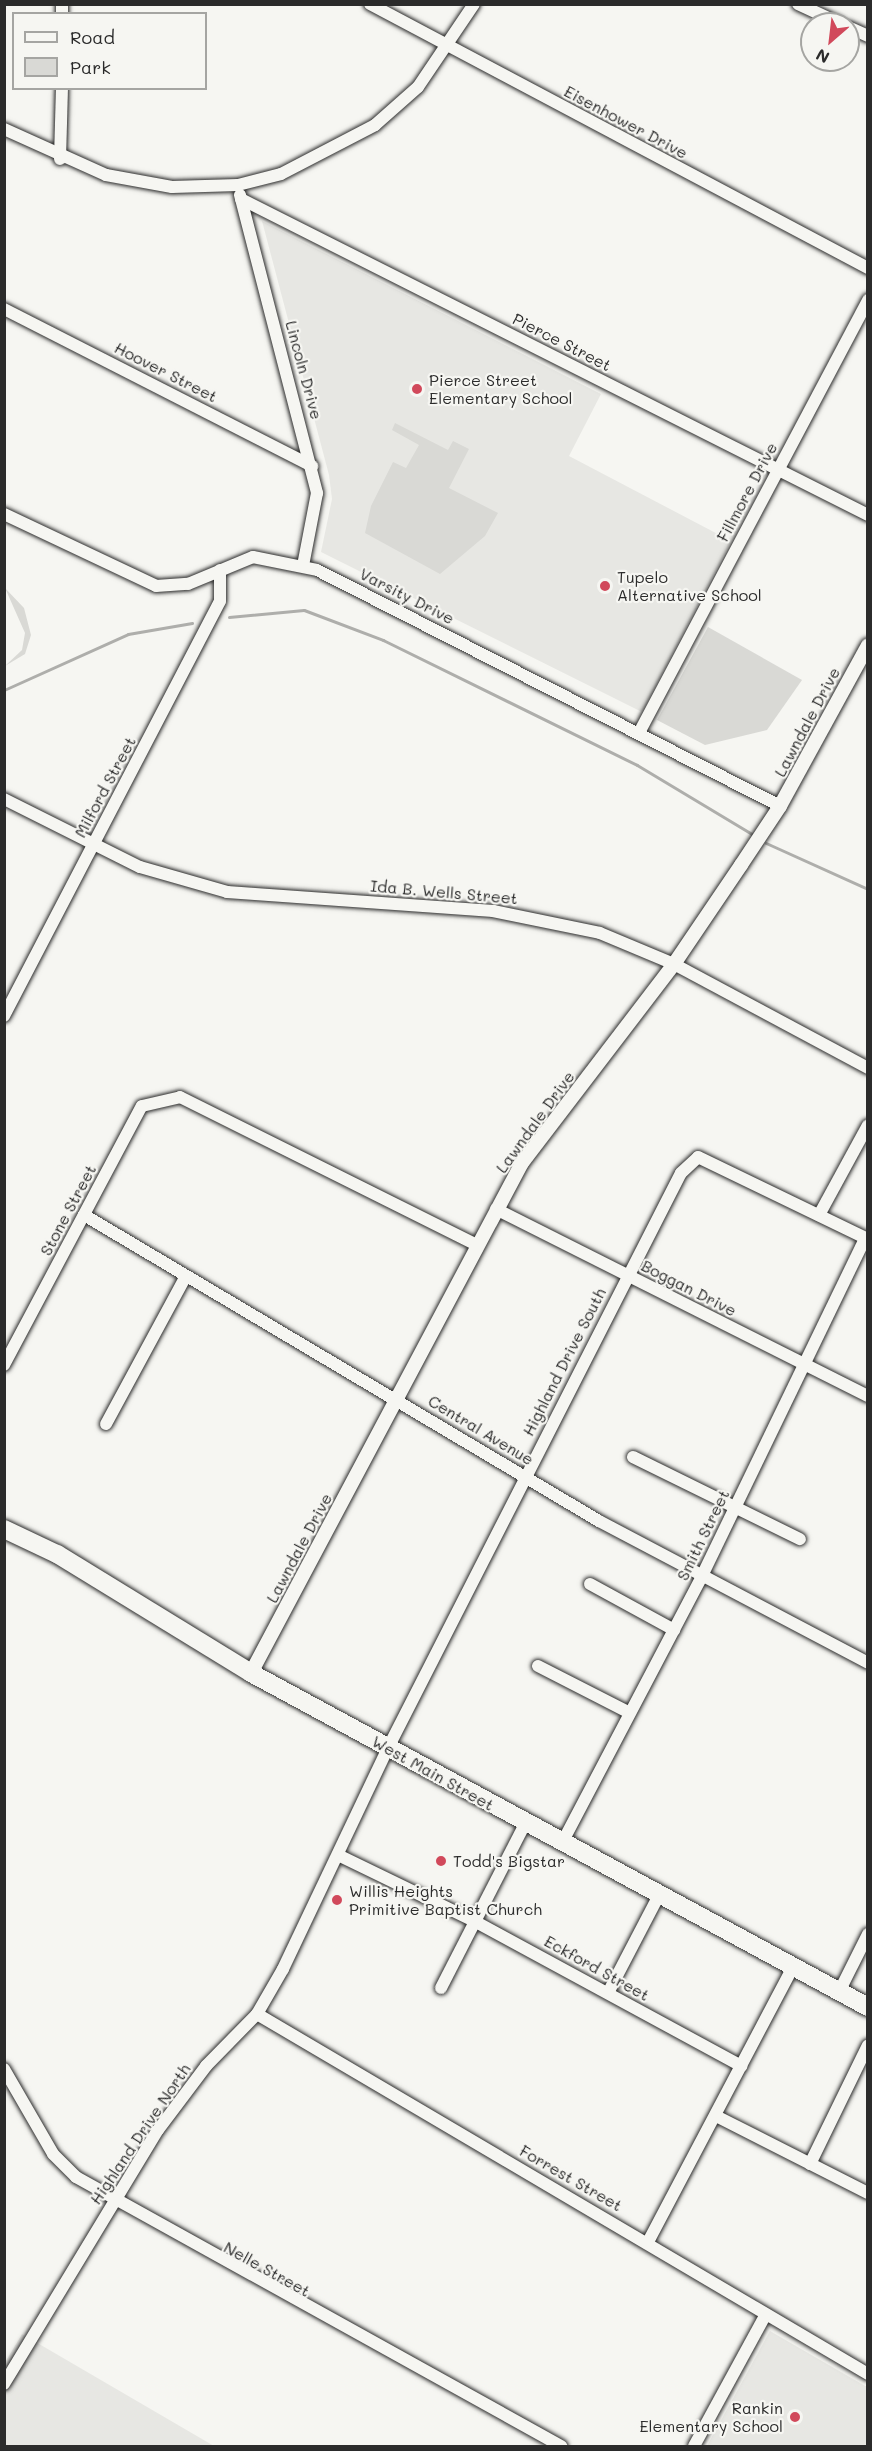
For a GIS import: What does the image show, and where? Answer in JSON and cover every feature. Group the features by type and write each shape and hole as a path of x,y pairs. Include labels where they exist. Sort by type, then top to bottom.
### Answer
{"main road":[{"name":"West Main Street","path":"4,1529 57,1554 251,1674 867,2007"}],"street":[{"name":"Eisenhower Drive","path":"370,4 867,268"},
{"path":"4,129 60,159 106,175 172,187 238,185 281,174 375,125 417,87 449,46 474,4"},
{"path":"798,4 815,12"},
{"path":"60,159 62,90"},
{"name":"Lincoln Drive","path":"238,185 312,466 316,516 303,566"},
{"name":"Pierce Street","path":"241,199 867,515"},
{"name":"Fillmore Drive","path":"639,731 867,300"},
{"name":"Hoover Street","path":"4,309 312,466"},
{"name":"Varsity Drive","path":"4,514 143,583 188,584 253,557 303,566 639,731 780,806"},
{"name":"Milford Street","path":"4,1016 220,601 220,570"},
{"name":"Lawndale Drive","path":"251,1674 522,1163 674,964 780,806 867,645"},
{"name":"Ida B. Wells Street","path":"4,799 93,846 154,873 227,892 493,911 600,933 674,964 867,1068"},
{"name":"Stone Street","path":"4,1365 142,1106 180,1097 477,1245"},
{"path":"866,1238 819,1215 867,1125"},
{"name":"Highland Drive South","path":"388,1748 525,1475 681,1173 698,1157 819,1215"},
{"name":"Boggan Drive","path":"496,1209 867,1396"},
{"name":"Central Avenue","path":"84,1215 701,1578 867,1663"},
{"name":"Smith Street","path":"562,1843 701,1578 866,1238"},
{"path":"106,1424 186,1276"},
{"path":"633,1457 800,1539"},
{"path":"590,1584 674,1629"},
{"path":"538,1666 630,1713"},
{"name":"Highland Drive North","path":"4,2384 112,2202 206,2066 256,2013 338,1855 388,1748"},
{"path":"441,1988 525,1824"},
{"name":"Eckford Street","path":"338,1855 476,1922 741,2066"},
{"path":"608,1993 659,1896"},
{"path":"839,1992 867,1934"},
{"path":"648,2242 793,1967"},
{"name":"Forrest Street","path":"256,2013 648,2242 867,2374"},
{"path":"810,2164 867,2045"},
{"name":"Nelle Street","path":"4,2069 53,2154 112,2202 561,2446"},
{"path":"716,2116 867,2193"},
{"path":"694,2446 766,2314"}],"shaded area":[{"path":"262,221 601,394 569,456 731,541 642,712 321,552 332,499 329,475"},
{"name":"Rankin Elementary School","path":"770,2331 867,2387 867,2446 707,2446"},
{"path":"22,2334 214,2446 5,2446 4,2364"}],"green space":[{"path":"395,423 448,450 453,441 469,449 449,488 498,513 485,536 440,574 365,533 371,506 393,462 406,468 419,445 392,430"},
{"path":"5,588 24,608 31,635 25,654 5,666 22,650 25,633"},
{"path":"708,627 802,680 767,730 705,745 657,720"}],"waterway":[{"path":"229,617 304,610 383,640 637,765 752,834"},
{"path":"4,690 128,634 192,623"},
{"path":"766,843 868,889"}],"place":[{"name":"Pierce Street Elementary School","path":"417,389"},
{"name":"Tupelo Alternative School","path":"605,586"},
{"name":"Todd's Bigstar","path":"441,1861"},
{"name":"Willis Heights Primitive Baptist Church","path":"337,1900"},
{"name":"Rankin Elementary School","path":"795,2417"}]}
